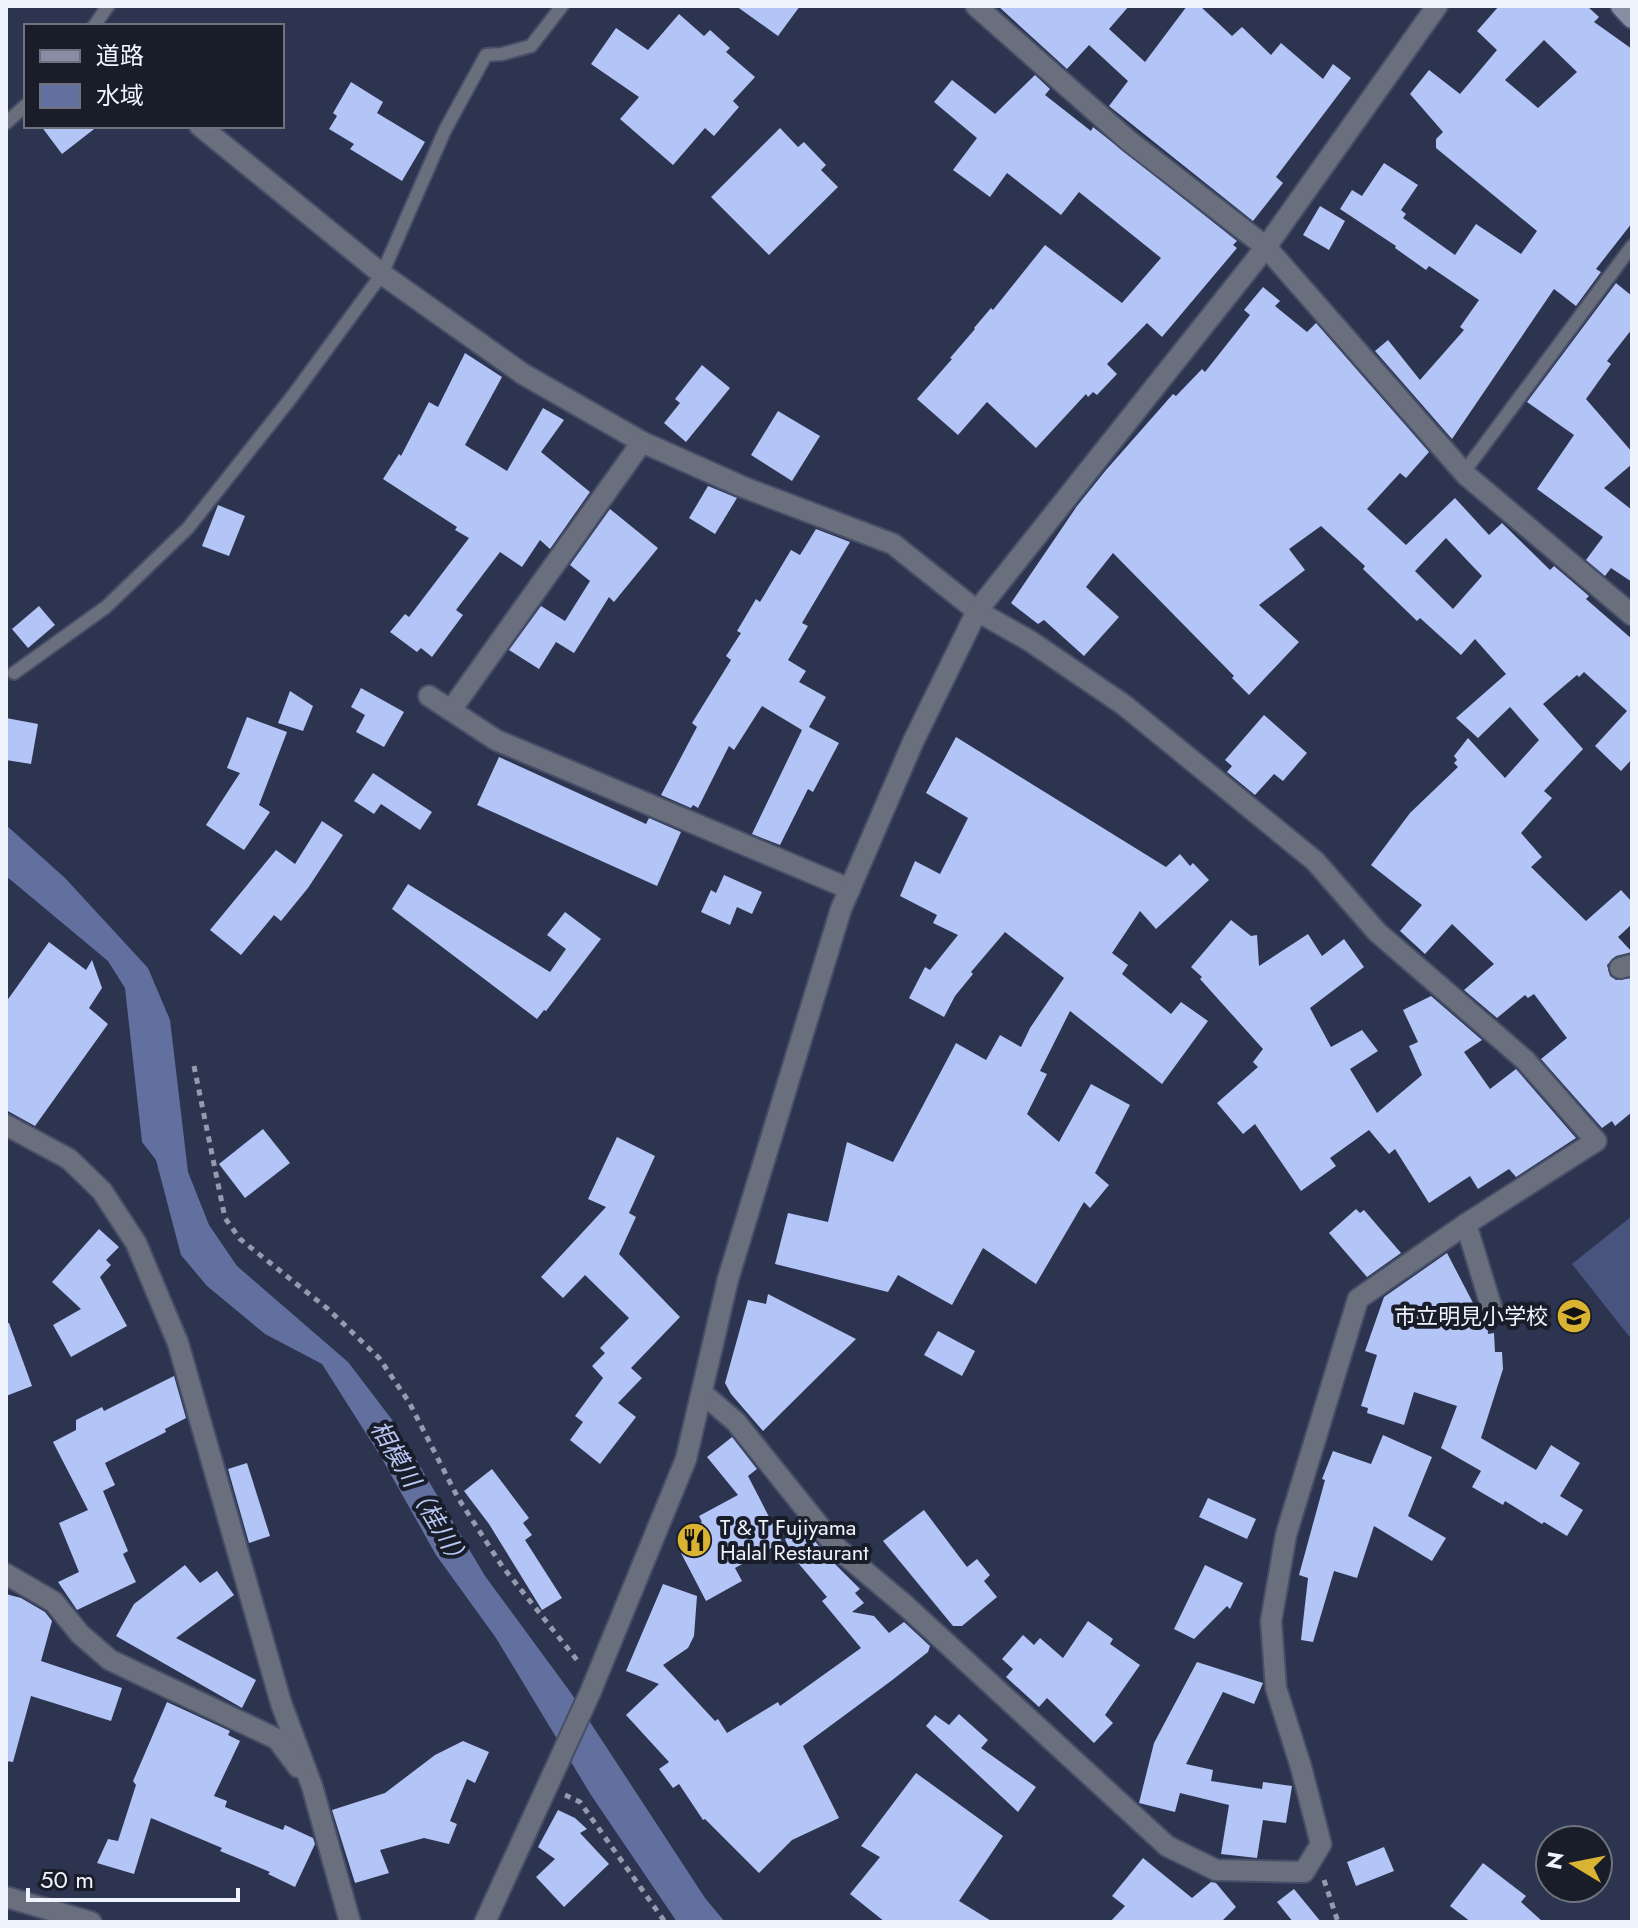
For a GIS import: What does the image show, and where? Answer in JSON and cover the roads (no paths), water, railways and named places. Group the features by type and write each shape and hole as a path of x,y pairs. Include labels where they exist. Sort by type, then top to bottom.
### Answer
{"main road":[{"path":"1621,6 1632,18"}],"street":[{"path":"976,6 1129,141 1266,247 1464,472 1632,615"},
{"path":"485,1922 592,1687 686,1459 728,1279 841,909 913,742 977,611 1266,247 1437,6"},
{"path":"202,128 382,274 523,374 642,442 743,487 893,544 977,611 1030,641 1124,705 1315,861 1377,932 1525,1060 1596,1141 1466,1224 1358,1299 1286,1535 1271,1621 1276,1688 1321,1844 1304,1872 1216,1870 1167,1846 916,1615 837,1548 736,1422 702,1393"},
{"path":"451,710 642,442"},
{"path":"429,696 496,740 850,889"},
{"path":"6,1125 69,1159 102,1191 136,1243 178,1343 281,1703 312,1786 350,1922"},
{"path":"1466,1224 1492,1309"},
{"path":"6,1574 54,1602 80,1634 110,1660 277,1739 312,1786"},
{"path":"6,1897 91,1922"}],"lane":[{"path":"95,24 108,6"},
{"path":"14,673 106,607 188,528 291,398 382,274 445,130 486,55 531,46 562,6"},
{"path":"6,123 24,107"},
{"path":"1464,472 1632,246"}],"water":[{"name":"相模川（桂川）","path":"6,825 65,878 148,968 170,1020 188,1172 209,1225 237,1266 348,1362 393,1421 485,1576 571,1693 705,1898 725,1922 677,1922 591,1795 496,1638 436,1555 381,1457 322,1364 265,1334 207,1286 181,1255 156,1160 142,1142 125,988 108,961 6,876"}],"place":[{"name":"市立明見小学校","path":"1574,1316"},
{"name":"T & T Fujiyama Halal Restaurant","path":"694,1540"}]}
